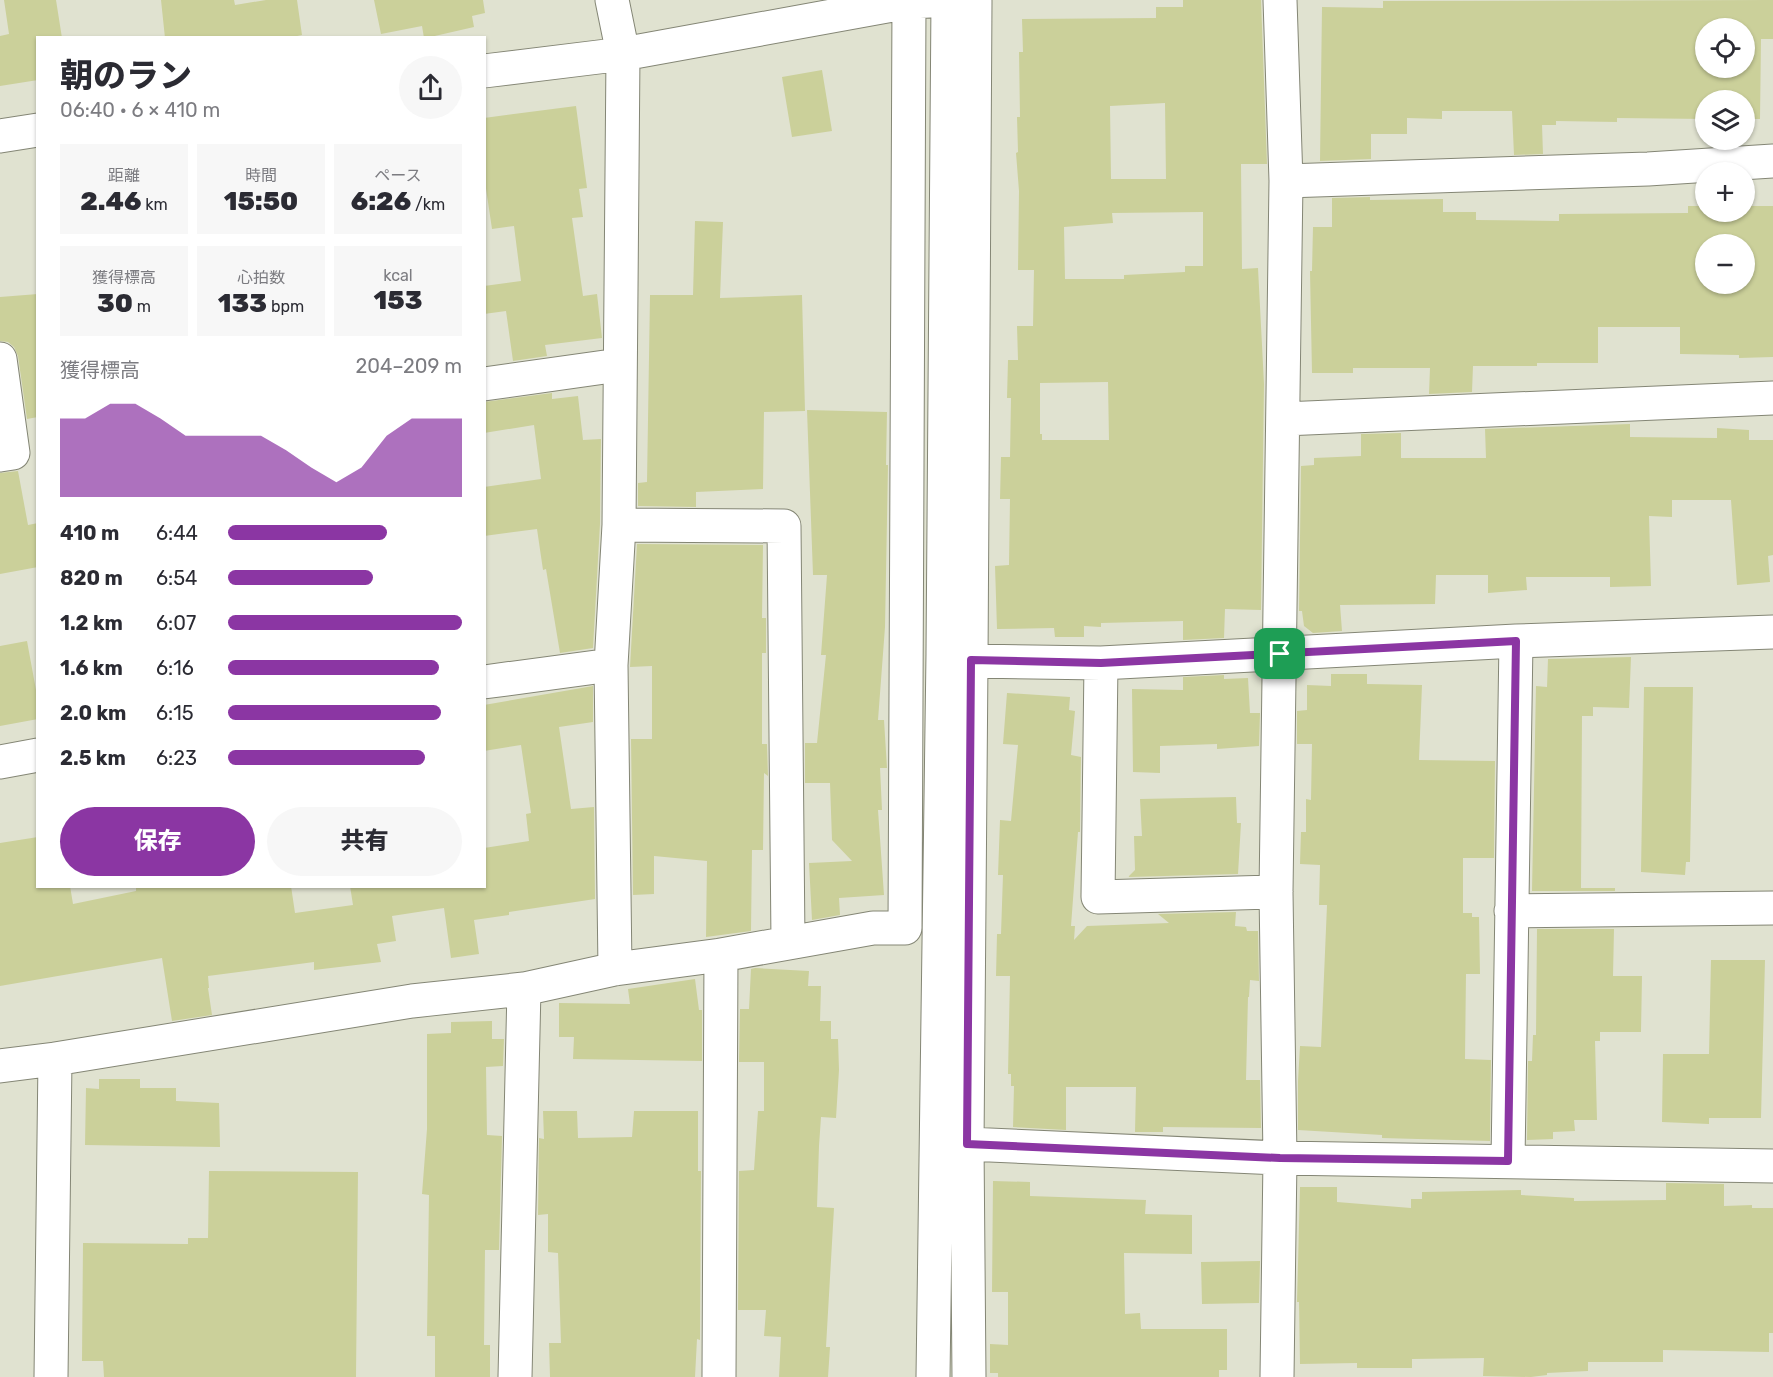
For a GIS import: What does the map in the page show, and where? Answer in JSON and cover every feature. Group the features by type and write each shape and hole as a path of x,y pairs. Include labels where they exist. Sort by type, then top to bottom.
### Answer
{"street":[{"path":"612,0 623,54 619,525 611,665 615,969"},
{"path":"486,71 623,54 909,2 941,0"},
{"path":"965,0 971,660 967,1144 969,1377"},
{"path":"933,1377 943,654 965,0"},
{"path":"1278,1377 1280,1158 1276,892 1286,182 1280,0"},
{"path":"0,1066 412,1001 524,989 615,969 721,955 873,928 905,928 909,2"},
{"path":"0,136 36,130"},
{"path":"1286,182 1648,169 1773,161"},
{"path":"0,358 17,452"},
{"path":"486,384 619,365"},
{"path":"1284,419 1773,398"},
{"path":"619,525 784,526 788,942"},
{"path":"971,660 1101,663 1516,641 1773,632"},
{"path":"1508,1161 1516,641"},
{"path":"1101,663 1098,897 1276,892"},
{"path":"486,682 611,665"},
{"path":"0,762 36,755"},
{"path":"1511,911 1773,908"},
{"path":"719,1377 721,955"},
{"path":"515,1377 524,989"},
{"path":"51,1377 55,1059"},
{"path":"967,1144 1280,1158 1773,1166"}],"building":[{"path":"4,0 56,0 62,36 36,36 36,80 0,86 0,36 9,34"},
{"path":"161,0 234,0 235,5 266,0 297,0 302,35 297,36 165,36"},
{"path":"374,0 483,0 485,13 472,16 474,27 435,36 424,36 422,26 381,34"},
{"path":"1183,0 1261,0 1267,164 1241,164 1242,269 1258,268 1264,384 1261,610 1225,609 1224,638 1183,640 1183,621 1101,623 1101,627 1084,626 1084,637 1055,637 1054,628 997,629 995,566 1009,565 1010,499 1000,499 1001,457 1010,457 1011,398 1007,398 1008,360 1018,360 1017,326 1033,326 1034,270 1018,270 1019,191 1016,153 1018,152 1017,117 1020,117 1019,52 1023,52 1022,19 1156,18 1156,7 1183,7","holes":["1165,103 1166,179 1111,179 1110,106","1203,212 1203,266 1185,266 1185,272 1124,275 1124,279 1065,279 1064,227 1113,223 1112,213","1108,382 1109,440 1042,440 1040,383"]},
{"path":"1773,0 1773,39 1761,39 1760,119 1755,119 1755,90 1695,90 1695,119 1617,118 1617,122 1556,121 1556,125 1542,125 1543,154 1514,155 1512,111 1442,111 1442,119 1407,118 1407,134 1371,134 1371,159 1320,161 1322,7 1383,8 1383,1"},
{"path":"822,70 832,131 792,137 782,77"},
{"path":"576,106 587,188 579,189 583,217 572,218 583,296 597,294 602,338 545,345 547,356 513,361 506,311 486,314 486,286 521,281 514,226 492,229 486,188 486,118"},
{"path":"1332,198 1443,199 1443,212 1476,212 1476,220 1559,221 1559,214 1688,213 1688,206 1695,206 1695,222 1755,222 1755,206 1773,206 1773,357 1739,358 1739,355 1680,354 1680,327 1598,327 1598,363 1473,366 1472,392 1429,394 1430,368 1353,368 1353,373 1312,373 1310,271 1312,271 1313,227 1332,227"},
{"path":"695,221 723,222 720,298 802,295 805,411 764,412 763,489 696,492 696,507 638,506 638,483 647,482 650,295 693,295"},
{"path":"36,294 36,417 27,419 18,356 14,347 8,342 0,341 0,297"},
{"path":"552,393 552,399 578,396 583,440 601,439 600,524 593,648 560,653 537,529 486,536 486,487 541,479 534,425 486,433 486,402"},
{"path":"807,410 887,412 886,465 888,465 885,627 878,720 884,720 887,768 880,768 882,810 878,810 884,895 839,898 840,915 812,920 809,863 852,861 832,840 830,783 805,783 805,743 817,743 826,655 821,655 827,575 813,575"},
{"path":"1630,424 1630,437 1717,438 1717,428 1749,430 1749,440 1773,440 1773,555 1768,556 1770,582 1737,585 1731,500 1672,500 1672,517 1649,516 1651,586 1610,587 1610,577 1526,577 1527,590 1488,593 1488,575 1436,575 1435,604 1340,605 1342,631 1313,633 1304,626 1302,611 1299,611 1301,466 1314,465 1314,458 1361,456 1361,434 1401,433 1401,458 1486,458 1485,429"},
{"path":"18,471 28,525 36,523 36,567 0,574 0,473"},
{"path":"637,544 763,545 762,618 766,618 766,653 762,653 762,744 767,744 768,776 764,773 763,850 752,850 751,931 706,937 707,861 654,856 654,894 633,895 631,739 652,739 652,666 630,667"},
{"path":"27,641 36,690 36,719 0,726 0,646"},
{"path":"1631,657 1629,708 1593,707 1593,716 1582,716 1581,888 1615,888 1615,891 1532,891 1536,686 1547,687 1548,659"},
{"path":"1331,674 1367,674 1367,684 1422,685 1419,760 1495,761 1494,858 1463,858 1463,913 1472,913 1472,917 1479,917 1480,974 1466,974 1465,1059 1491,1060 1490,1141 1382,1138 1382,1135 1298,1130 1300,1046 1321,1047 1327,905 1319,905 1320,865 1300,864 1301,832 1306,832 1306,799 1311,800 1312,744 1297,744 1297,711 1307,710 1307,685 1331,686"},
{"path":"1224,675 1224,679 1248,678 1250,713 1260,713 1259,746 1217,749 1217,744 1160,746 1160,773 1133,772 1132,689 1183,690 1183,677"},
{"path":"593,686 593,722 559,727 571,809 594,807 595,899 509,912 509,915 474,920 479,954 451,958 444,908 392,916 396,941 377,944 381,962 314,970 314,962 208,976 212,1015 172,1021 162,958 0,986 0,843 36,837 36,888 70,888 73,904 136,891 136,888 291,888 295,913 353,905 350,888 486,888 486,848 529,841 526,814 531,813 521,745 486,751 486,705"},
{"path":"1644,687 1693,687 1690,862 1686,862 1685,875 1641,872"},
{"path":"1007,693 1070,697 1069,710 1075,711 1071,755 1081,757 1080,832 1078,832 1071,926 1075,926 1074,940 1087,926 1169,923 1158,914 1236,912 1235,926 1246,927 1247,931 1258,931 1259,981 1250,980 1246,1080 1260,1080 1261,1128 1163,1127 1163,1132 1135,1132 1136,1087 1066,1087 1066,1130 1013,1127 1014,1086 1011,1086 1011,1074 1008,1074 1010,976 996,976 997,934 1001,934 1003,875 998,875 1000,820 1011,821 1018,745 1003,744"},
{"path":"1236,797 1237,823 1241,823 1238,874 1128,877 1135,870 1134,836 1142,836 1140,799"},
{"path":"1537,929 1614,929 1613,976 1642,976 1641,1032 1600,1032 1600,1041 1595,1041 1597,1120 1574,1120 1575,1131 1553,1132 1553,1139 1527,1140 1528,1061 1532,1061 1533,1035 1536,1035"},
{"path":"1711,960 1765,960 1761,1118 1709,1118 1709,1124 1662,1122 1663,1054 1709,1054"},
{"path":"751,969 809,971 808,986 821,986 820,1021 831,1021 831,1039 838,1039 836,1118 821,1117 817,1207 834,1208 826,1347 830,1347 828,1377 779,1377 781,1337 764,1336 766,1310 738,1310 739,1171 754,1170 758,1111 764,1111 764,1062 739,1062 740,1009 749,1009"},
{"path":"695,979 699,1010 702,1010 702,1061 573,1059 574,1037 559,1037 559,1003 630,1004 628,989"},
{"path":"492,1021 492,1039 504,1039 503,1066 486,1067 487,1135 502,1136 499,1250 485,1250 484,1345 490,1345 490,1377 435,1377 435,1336 427,1336 429,1195 422,1194 427,1129 427,1034 451,1033 451,1022"},
{"path":"99,1079 140,1079 140,1088 176,1088 176,1101 219,1103 220,1147 85,1145 86,1088 99,1089"},
{"path":"543,1111 577,1111 578,1138 632,1137 634,1111 698,1111 698,1171 701,1171 700,1340 697,1339 695,1377 550,1377 549,1343 561,1343 558,1253 548,1252 548,1214 538,1215 539,1138 544,1139"},
{"path":"209,1171 358,1172 356,1377 104,1377 103,1361 82,1361 83,1243 188,1244 188,1238 208,1238"},
{"path":"993,1181 1030,1182 1030,1196 1146,1200 1145,1214 1192,1215 1192,1254 1124,1253 1125,1314 1140,1313 1141,1329 1227,1329 1227,1370 1219,1370 1219,1377 998,1377 998,1373 990,1373 990,1344 1008,1345 1008,1292 992,1292"},
{"path":"1666,1183 1724,1184 1724,1206 1752,1205 1752,1208 1773,1208 1773,1333 1769,1333 1769,1352 1663,1350 1663,1362 1588,1362 1588,1371 1547,1373 1547,1375 1531,1377 1483,1376 1484,1358 1412,1359 1412,1368 1357,1368 1357,1363 1300,1364 1299,1302 1297,1302 1300,1187 1337,1187 1337,1202 1411,1208 1411,1199 1422,1199 1422,1192 1521,1190 1521,1195 1574,1198 1574,1201 1666,1200"},
{"path":"1260,1261 1259,1303 1202,1304 1201,1262"}],"route":[{"path":"1516,641 1508,1161 1280,1158 967,1144 971,660 1101,663 1280,654 1516,641"}]}
